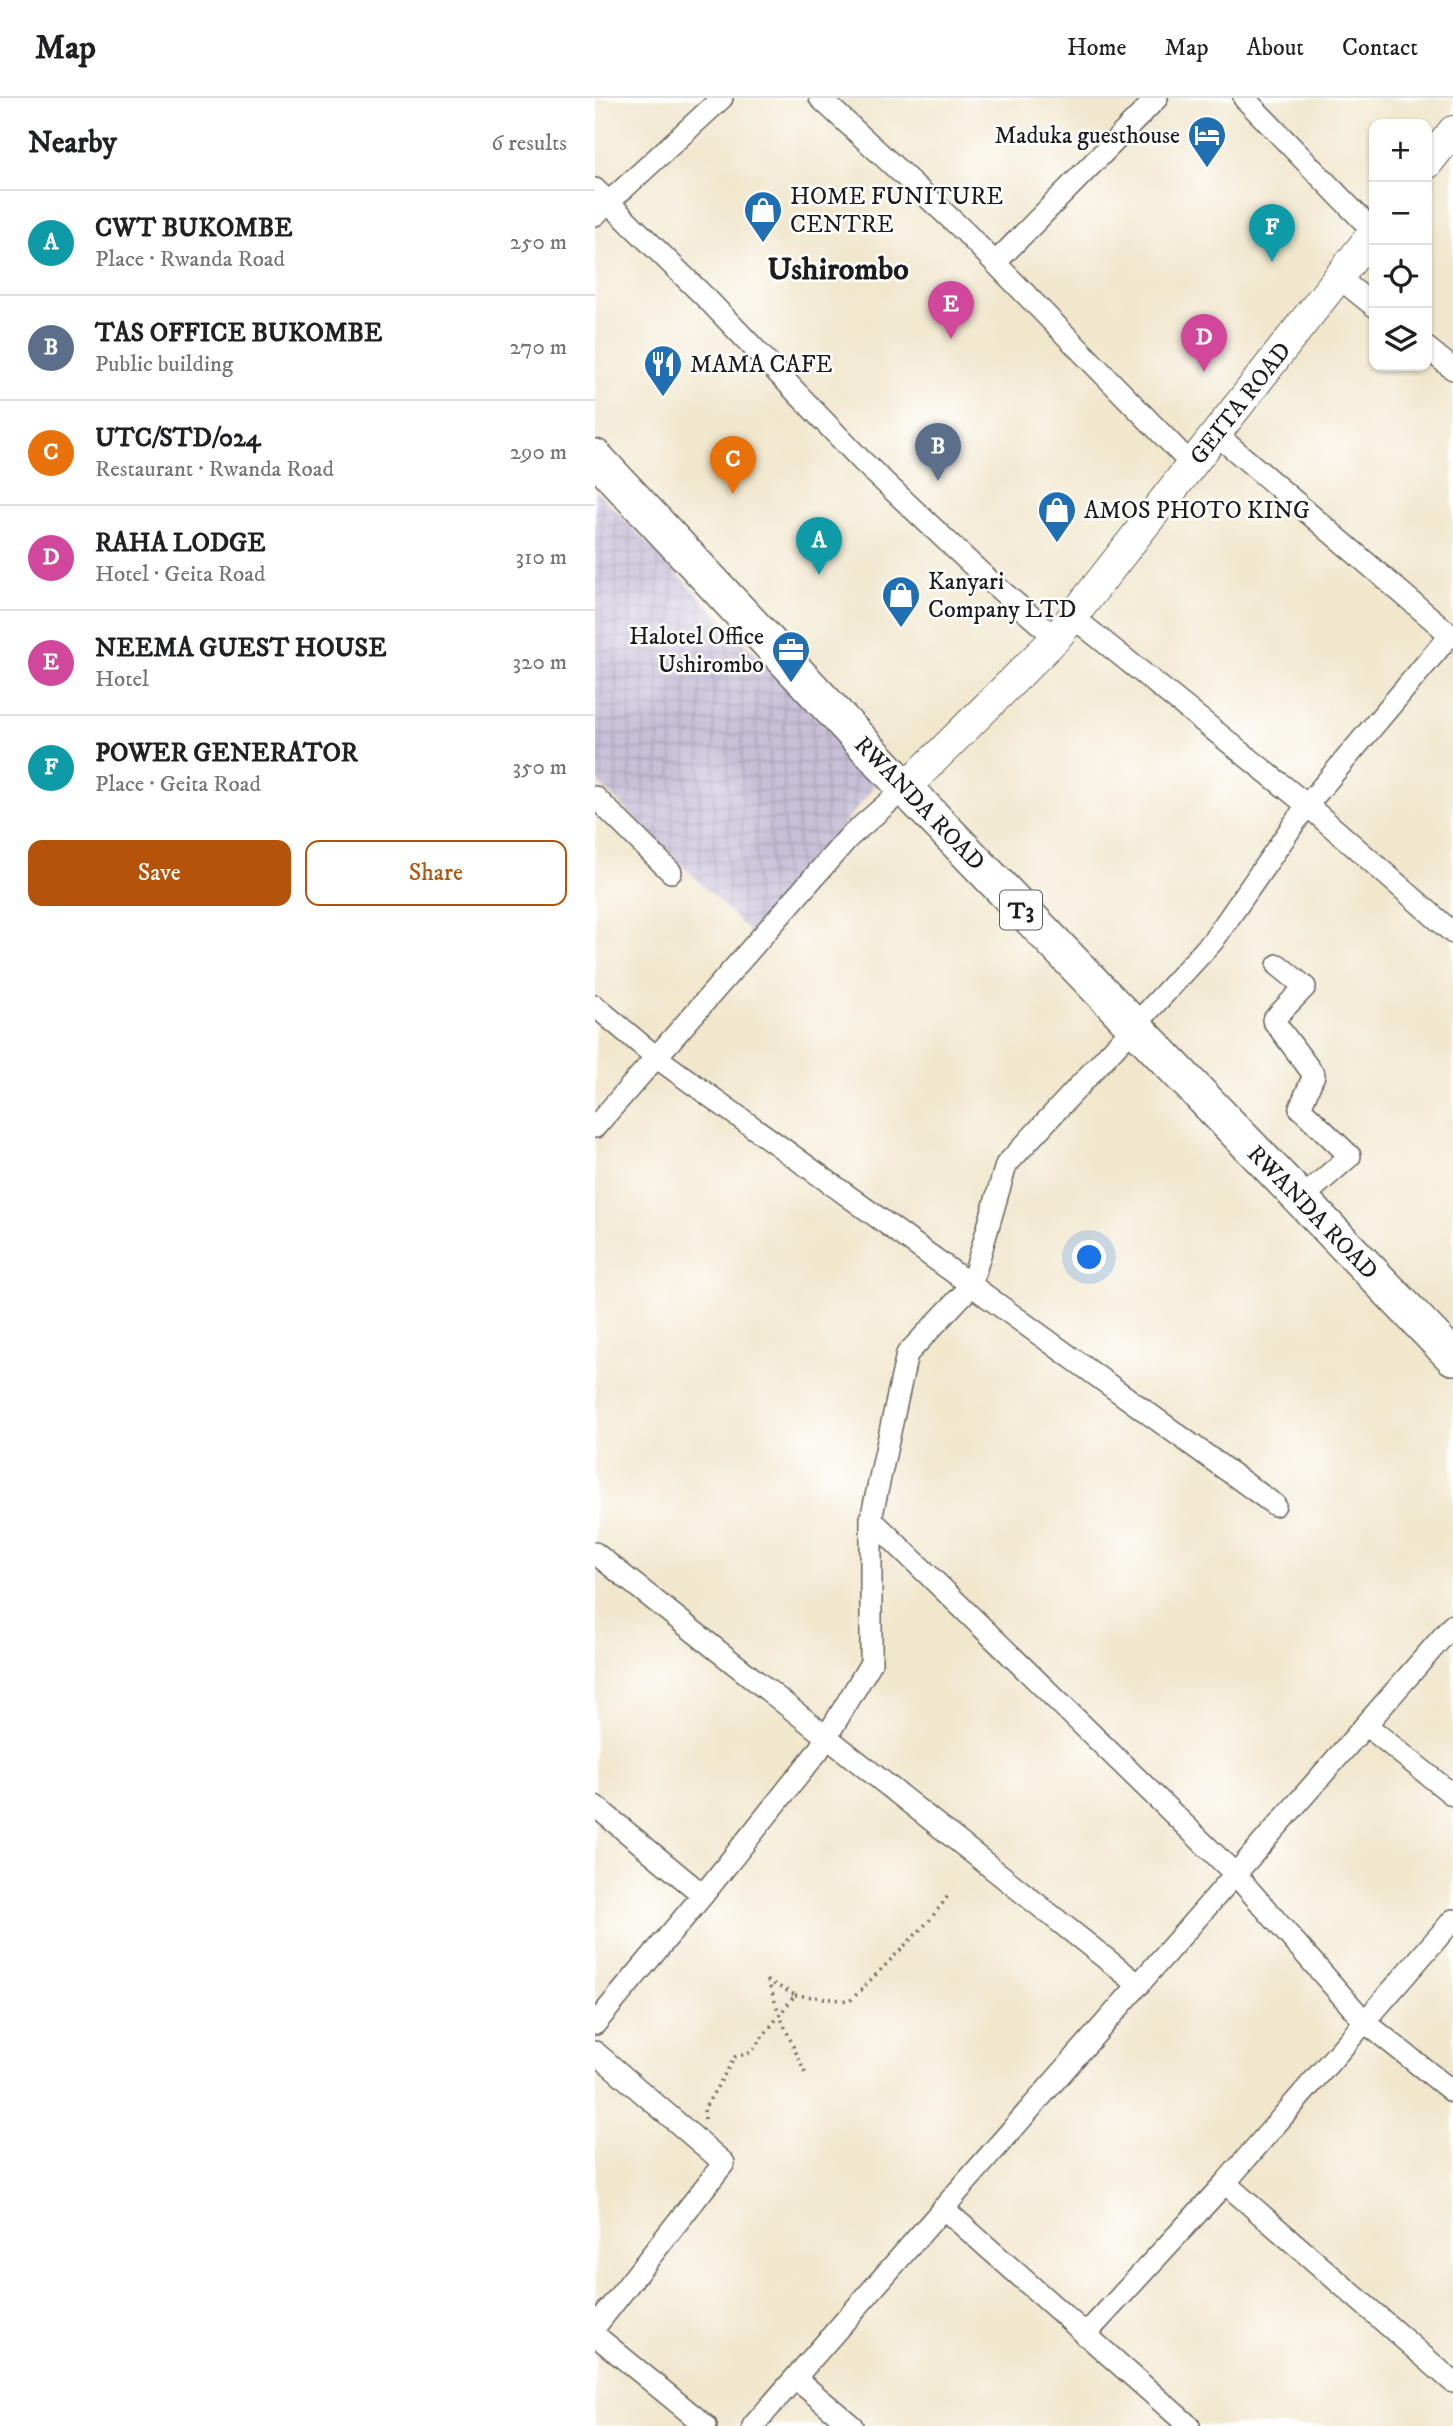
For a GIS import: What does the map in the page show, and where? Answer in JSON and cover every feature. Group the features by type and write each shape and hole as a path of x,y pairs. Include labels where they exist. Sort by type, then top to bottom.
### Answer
{"highway":[{"name":"RWANDA ROAD","path":"595,457 905,788 1453,1357"}],"main road":[{"path":"1432,158 1453,131"},
{"name":"GEITA ROAD","path":"905,788 1065,628 1369,238"}],"street":[{"path":"722,98 599,202 710,302 862,461 984,576 1065,628 1307,805 1453,933"},
{"path":"820,98 964,231 1192,465"},
{"path":"995,263 1157,98"},
{"path":"1244,98 1369,227"},
{"path":"1338,277 1369,302"},
{"path":"1432,352 1453,369"},
{"path":"595,2024 818,1751 871,1663 871,1518 907,1354 971,1286 1006,1165 1132,1025 1213,941 1307,805 1452,636 1216,434"},
{"path":"595,1127 848,838 905,788"},
{"path":"595,797 671,872"},
{"path":"1278,965 1305,987 1273,1020 1314,1075 1300,1108 1350,1156 1301,1199"},
{"path":"595,1006 656,1057 1275,1505"},
{"path":"871,1518 1235,1874 1365,2022 1453,2092"},
{"path":"595,1553 1139,1985"},
{"path":"753,2426 1453,1625"},
{"path":"1366,1725 1453,1795"},
{"path":"595,1806 703,1895"},
{"path":"1085,2335 1225,2183 1453,1920"},
{"path":"595,2052 724,2163 595,2328"},
{"path":"1225,2183 1453,2382"},
{"path":"943,2208 1189,2426"},
{"path":"595,2335 706,2426"},
{"path":"795,2378 852,2426"}],"path":[{"path":"805,2073 768,1981 795,1996 850,2001 929,1921 949,1896"},
{"path":"707,2149 704,2109 735,2057 750,2053 795,1996"}],"shaded area":[{"path":"595,489 878,781 756,938 595,779"}],"place":[{"name":"Maduka guesthouse","path":"1207,169"},
{"name":"HOME FUNITURE CENTRE","path":"763,244"},
{"name":"POWER GENERATOR","path":"1272,262"},
{"name":"NEEMA GUEST HOUSE","path":"951,339"},
{"name":"RAHA LODGE","path":"1204,372"},
{"name":"MAMA CAFE","path":"663,398"},
{"name":"TAS OFFICE BUKOMBE","path":"938,481"},
{"name":"UTC/STD/024","path":"733,494"},
{"name":"AMOS PHOTO KING","path":"1057,544"},
{"name":"CWT BUKOMBE","path":"819,575"},
{"name":"Kanyari Company LTD","path":"901,629"},
{"name":"Halotel Office Ushirombo","path":"791,684"}],"district":[{"name":"Ushirombo","path":"838,268"}]}
